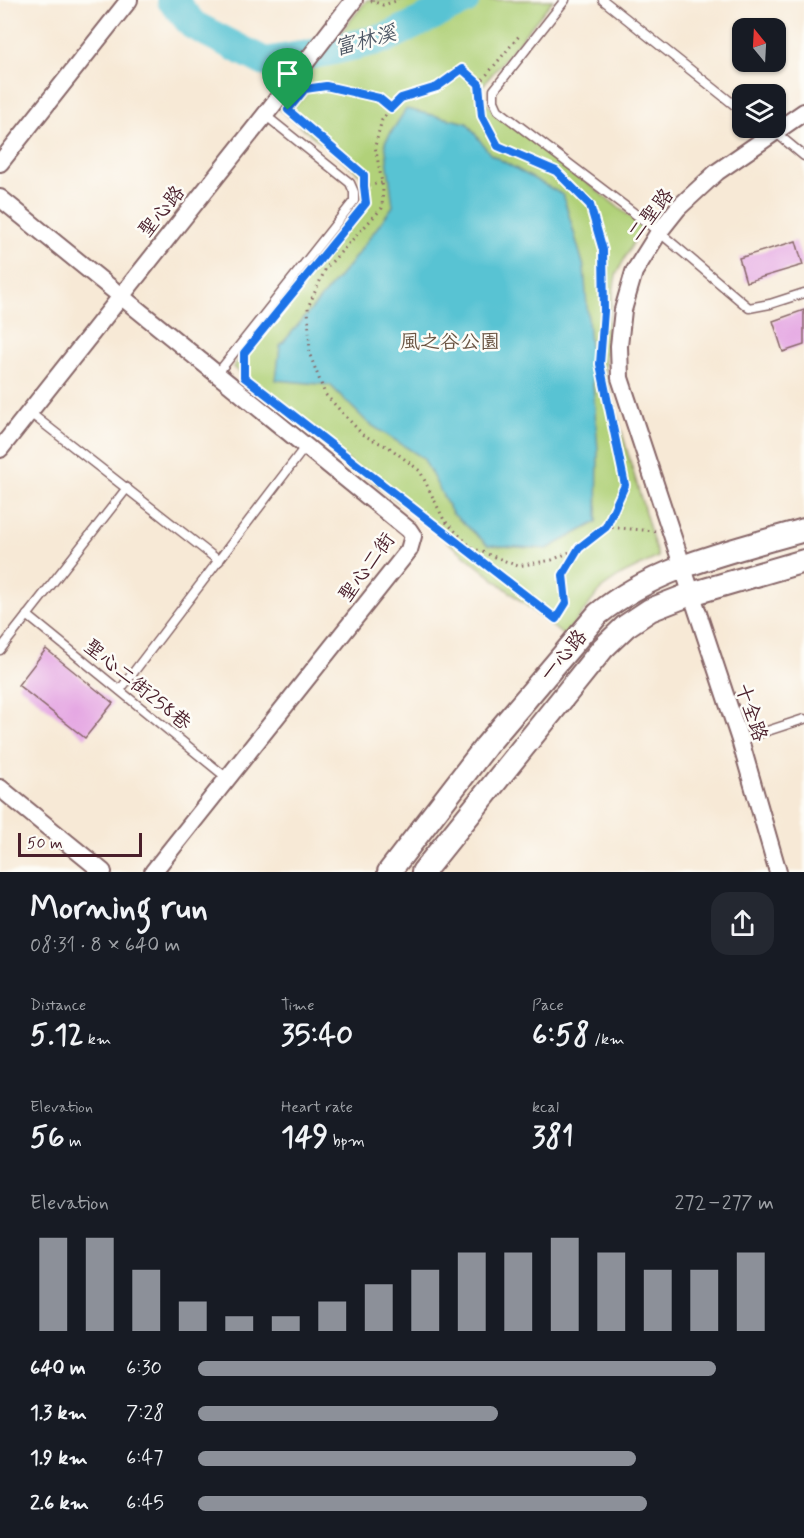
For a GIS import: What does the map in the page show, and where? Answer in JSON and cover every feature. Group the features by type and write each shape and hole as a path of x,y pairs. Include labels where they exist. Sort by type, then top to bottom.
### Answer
{"street":[{"path":"0,163 129,0"},
{"name":"聖心路","path":"0,448 265,115 289,96 354,0"},
{"name":"二聖路","path":"786,122 804,112"},
{"name":"二聖路","path":"682,566 620,378 619,346 623,310 633,273 659,232 678,208 717,172 760,138"},
{"name":"聖心二街","path":"0,198 119,297 410,530 412,536 410,550 153,872"},
{"name":"一心路","path":"389,872 486,747 598,614 620,597 682,566 804,530"},
{"name":"一心路","path":"423,872 603,648 626,626 650,610 692,594 804,561"},
{"name":"十全路","path":"682,566 740,740 778,872"},
{"path":"0,788 103,872"}],"lane":[{"path":"565,0 494,90 494,101 498,110 659,232 749,308 804,294"},
{"path":"603,0 732,103"},
{"path":"217,374 354,201 354,192 350,183 265,115"},
{"path":"780,138 804,156"},
{"path":"29,412 219,561"},
{"path":"120,690 305,447"},
{"path":"0,650 127,488"},
{"name":"聖心二街258巷","path":"27,615 227,778"},
{"path":"740,740 804,719"}],"path":[{"path":"373,0 383,5 399,0"},
{"path":"479,84 521,34"},
{"path":"602,332 603,250 590,205 556,171 498,146 482,116 479,84 462,69 437,87 401,98 382,120 375,146 382,183 382,208 326,268 308,307 310,355 325,394 363,435 390,448 420,471 444,520 472,548 518,566 552,560 579,548 606,527 625,485 605,386"},
{"path":"312,80 305,89 326,86 379,98 391,108"},
{"path":"289,96 288,110 364,175 365,195"},
{"path":"364,186 382,183"},
{"path":"602,343 600,364 603,375"},
{"path":"244,353 244,377 254,384"},
{"path":"348,457 556,619 566,603 563,575 579,548"},
{"path":"606,527 670,532"}],"green space":[{"name":"風之谷公園","path":"367,0 553,0 475,95 642,226 616,275 607,327 604,371 658,557 621,575 602,588 564,636 233,367 363,199 364,186 361,175 279,109"}],"water":[{"path":"406,109 467,123 490,154 563,195 584,267 598,450 597,522 547,549 488,545 452,513 423,458 368,423 330,385 276,380 280,346 350,264 393,206 385,142"}],"building":[{"path":"796,241 803,265 746,282 739,258"},
{"path":"804,310 804,345 783,352 773,321"},
{"path":"46,649 113,703 85,738 18,685"}],"waterway":[{"name":"富林溪","path":"172,0 193,25 265,62 386,38 465,0"}],"route":[{"path":"462,69 479,84 482,116 498,146 556,171 590,205 603,250 604,311 600,364 625,485 606,527 579,548 563,575 566,603 556,619 244,377 244,353 366,203 364,175 288,110 305,89 326,86 379,98 391,108 401,98 437,87 462,69"}]}
